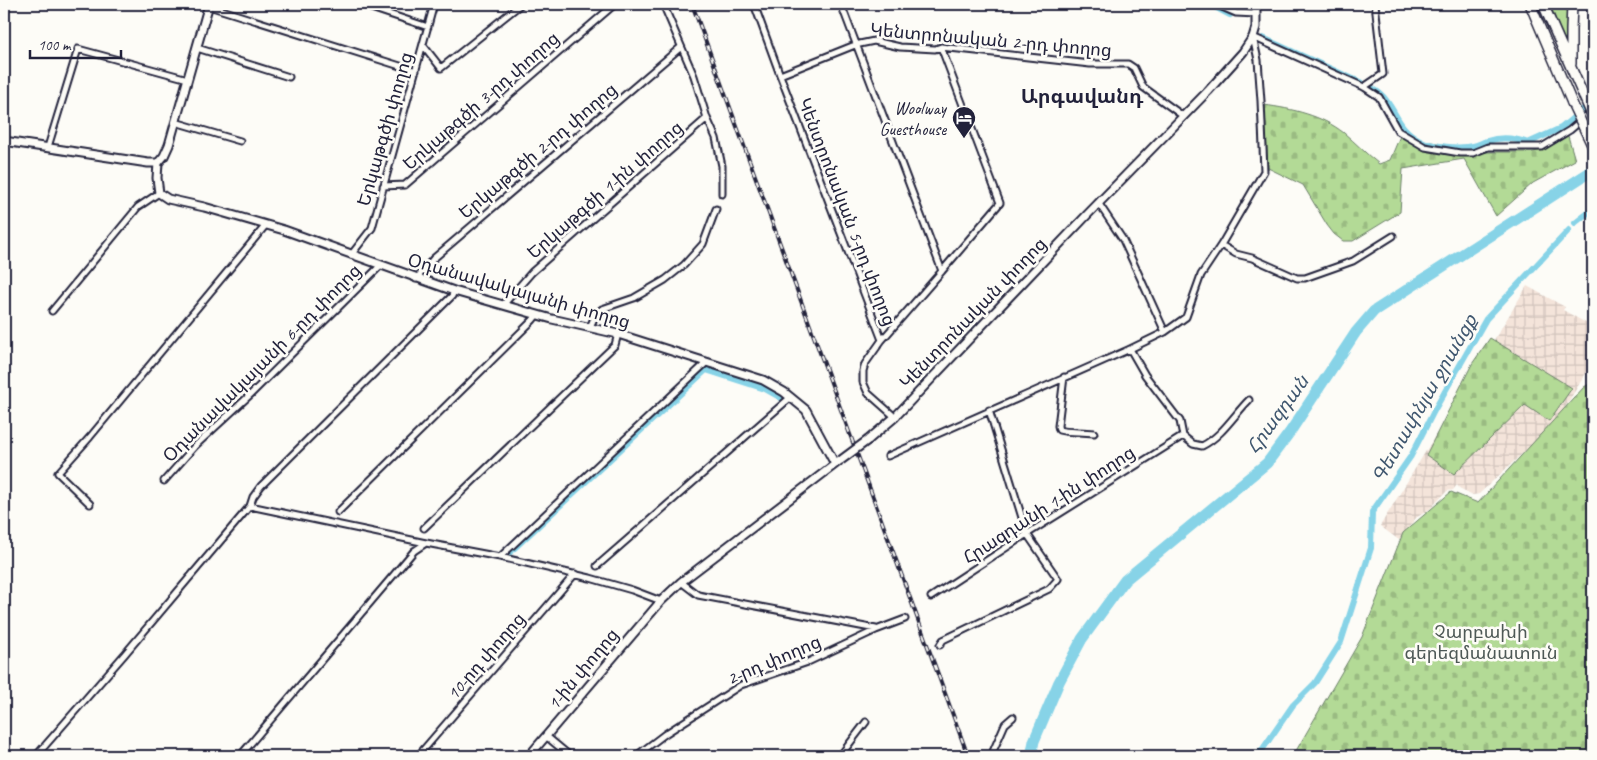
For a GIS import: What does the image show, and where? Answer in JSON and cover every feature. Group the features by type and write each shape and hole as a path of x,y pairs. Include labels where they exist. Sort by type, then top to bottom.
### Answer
{"highway":[{"path":"1530,4 1593,147"},
{"path":"1542,4 1593,117"},
{"path":"1571,69 1572,4"}],"street":[{"path":"359,4 428,27"},
{"name":"Երկաթգծի փողոց","path":"351,255 372,228 434,4"},
{"path":"423,45 441,68 521,4"},
{"name":"Երկաթգծի 3-րդ փողոց","path":"384,186 405,185 615,4"},
{"path":"663,4 694,76 707,118 718,143 722,166 722,194"},
{"name":"Կենտրոնական 5-րդ փողոց","path":"754,4 882,340 865,364 863,382 868,393 895,417"},
{"path":"840,4 942,271"},
{"path":"1215,4 1236,13 1256,14"},
{"path":"888,456 1130,349 1165,332 1186,317 1200,274 1221,245 1264,171 1260,85 1254,37 1256,4"},
{"path":"1364,87 1383,74 1375,4"},
{"path":"52,311 138,207 159,194 158,163 169,145 209,5 416,71"},
{"path":"1254,37 1364,87 1379,97 1398,131 1425,147 1434,149 1472,153 1488,147 1542,147 1570,130 1593,110"},
{"name":"Կենտրոնական փողոց","path":"661,601 681,582 868,440 895,417 1183,116 1254,37"},
{"name":"Կենտրոնական 2-րդ փողոց","path":"780,75 855,45 874,41 908,47 935,49 941,47 1090,64 1128,64 1134,68 1141,85 1183,116"},
{"name":"Երկաթգծի 2-րդ փողոց","path":"416,279 433,259 681,47"},
{"path":"882,340 1000,203 941,47"},
{"path":"196,48 289,77"},
{"path":"48,147 78,49 188,79"},
{"name":"Երկաթգծի 1-ին փողոց","path":"503,305 532,272 707,118"},
{"path":"175,122 240,141"},
{"path":"4,141 158,163"},
{"name":"Օդանավակայանի փողոց","path":"159,194 168,199 266,225 454,291 618,334 763,380 784,392 806,410 838,462"},
{"path":"1099,204 1123,240 1165,332"},
{"path":"590,327 596,314 602,309 634,298 665,280 684,265 703,244 716,209"},
{"path":"90,504 58,473 90,438 266,225"},
{"path":"1221,245 1236,254 1252,258 1297,278 1305,278 1353,261 1393,236"},
{"name":"Օդանավակայանի 6-րդ փողոց","path":"164,481 195,446 380,266"},
{"path":"36,756 250,506 253,497 266,480 452,296 454,291"},
{"path":"338,512 534,320 537,314"},
{"path":"424,528 615,345 618,334"},
{"path":"1130,349 1145,375 1180,421 1183,436 1193,444 1202,446 1223,430 1249,400"},
{"path":"500,557 707,362"},
{"path":"1064,377 1059,430 1094,433"},
{"path":"597,566 791,397"},
{"path":"940,645 943,640 1049,589 1058,579 1026,534 989,410"},
{"name":"Հրազդանի 1-ին փողոց","path":"931,597 1026,534 1183,436"},
{"path":"250,506 575,574 632,590 661,601"},
{"path":"240,756 414,551 426,543"},
{"name":"10-րդ փողոց","path":"418,756 575,574"},
{"path":"681,582 698,594 876,630"},
{"name":"1-ին փողոց","path":"528,756 661,601"},
{"name":"2-րդ փողոց","path":"636,756 664,734 741,685 808,662 876,630 905,619"},
{"path":"991,756 1005,724 1013,717"},
{"path":"840,756 866,722"},
{"path":"546,736 570,756"}],"shaded area":[{"path":"1527,286 1565,307 1563,310 1593,327 1593,362 1555,423 1479,494 1473,495 1457,485 1453,490 1447,491 1431,508 1416,518 1399,540 1380,526"}],"green space":[{"path":"1550,4 1568,4 1565,44"},
{"path":"1264,105 1296,111 1326,122 1344,133 1379,164 1390,160 1400,136 1484,152 1533,152 1544,150 1568,136 1575,160 1533,183 1496,216 1464,159 1403,169 1400,212 1353,241 1343,241 1327,225 1303,185 1268,168"},
{"path":"1490,338 1572,388 1549,421 1525,405 1454,474 1426,455 1472,364"},
{"name":"Չարբախի գերեզմանատուն","path":"1593,382 1593,756 1293,756 1362,637 1403,533 1451,492 1478,503 1584,387"}],"waterway":[{"path":"1209,4 1230,15"},
{"path":"1263,38 1362,83"},
{"path":"1372,88 1385,98 1403,127 1413,136 1439,146 1454,147 1473,146 1493,139 1503,138 1528,143 1561,128 1593,101"},
{"name":"Հրազդան","path":"1031,756 1034,741 1059,682 1082,639 1125,580 1267,463 1290,432 1356,332 1374,311 1593,170"},
{"name":"Գետափնյա ջրանցք","path":"1575,223 1593,209"},
{"name":"Գետափնյա ջրանցք","path":"1258,756 1293,705 1315,683 1341,642 1371,548 1372,512 1411,456 1435,409 1486,319 1569,230"},
{"path":"507,555 706,370 765,389 781,398"}],"railway":[{"path":"692,4 968,756"}],"place":[{"name":"Woolway Guesthouse","path":"964,139"}],"district":[{"name":"Արգավանդ","path":"1082,96"}]}
